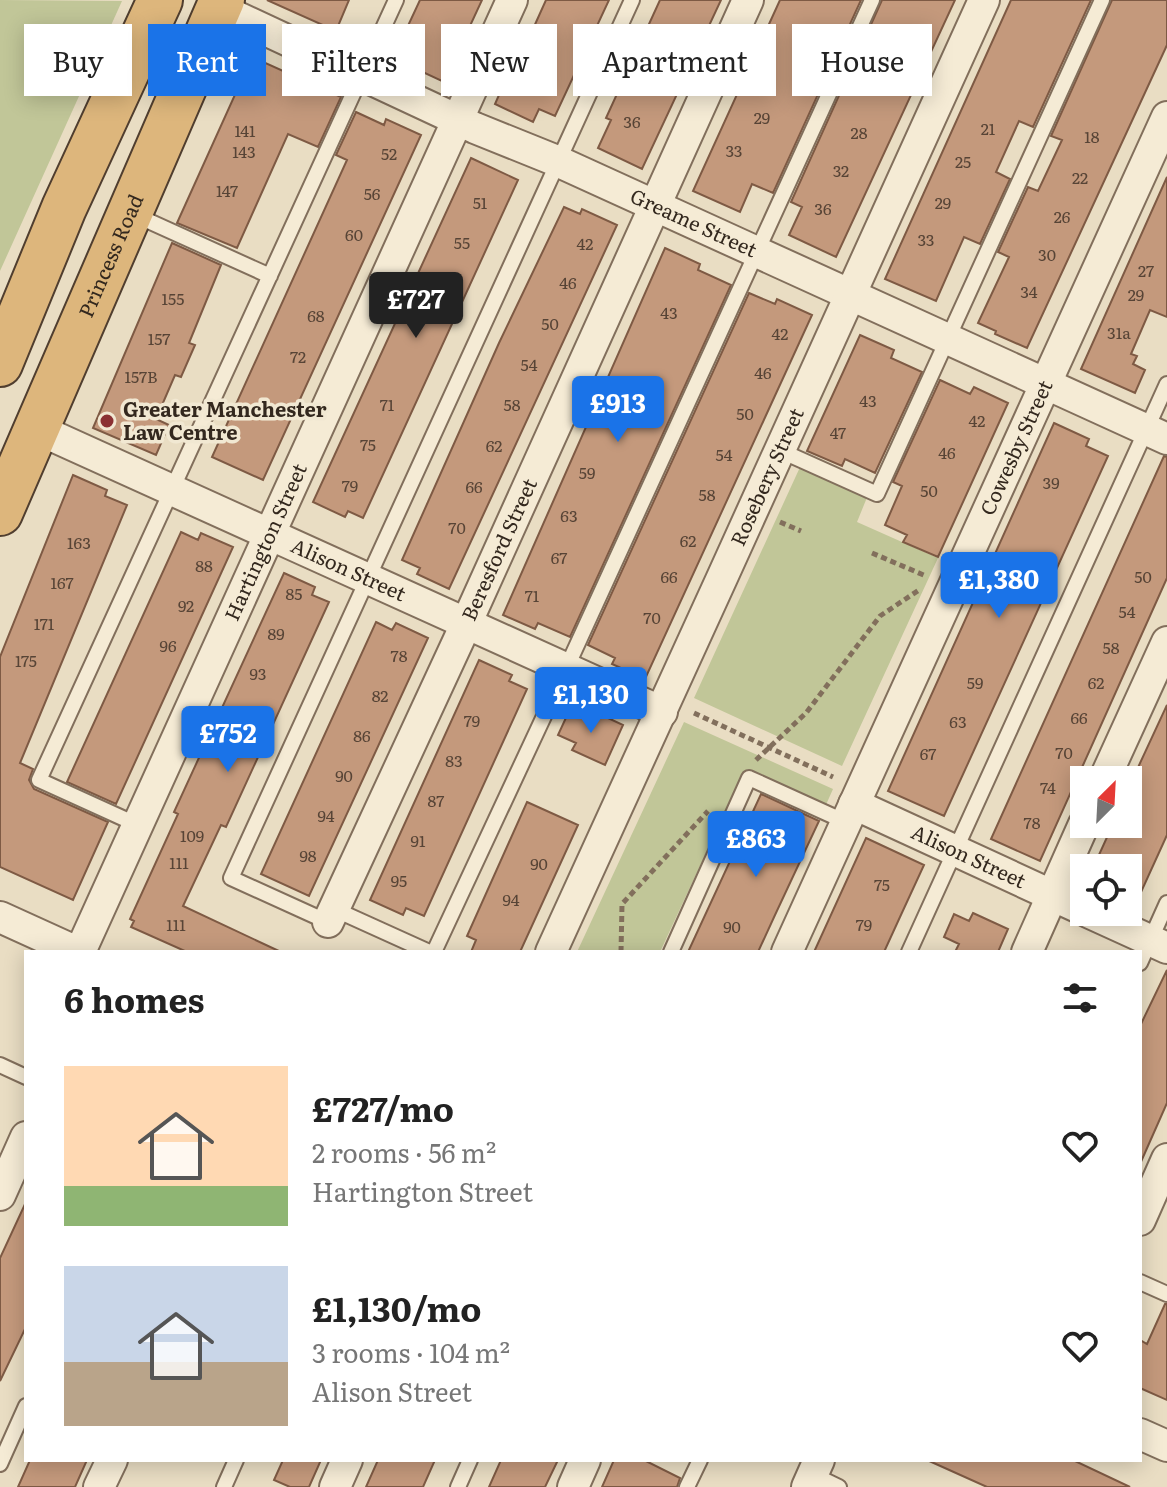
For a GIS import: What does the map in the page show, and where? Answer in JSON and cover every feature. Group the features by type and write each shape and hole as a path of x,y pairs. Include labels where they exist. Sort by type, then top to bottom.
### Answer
{"highway":[{"path":"0,364 64,208 160,0"},
{"name":"Princess Road","path":"0,513 220,4"}],"street":[{"name":"Hartington Street","path":"79,950 512,0"},
{"name":"Beresford Street","path":"331,915 748,0"},
{"name":"Rosebery Street","path":"552,950 984,0"},
{"name":"Greame Street","path":"220,4 282,35"},
{"name":"Greame Street","path":"406,96 655,205 1156,434"},
{"name":"Cowesby Street","path":"788,950 1167,117"},
{"name":"Alison Street","path":"35,428 566,669 665,706"},
{"path":"1110,766 1167,642"},
{"name":"Alison Street","path":"854,805 1070,904"},
{"path":"1028,950 1078,838"},
{"path":"0,917 74,950"},
{"name":"Alison Street","path":"1111,926 1152,951"},
{"path":"0,1195 24,1141"},
{"path":"1142,1215 1167,1159"},
{"path":"1142,1435 1167,1446"},
{"path":"99,1487 111,1462"},
{"path":"335,1487 346,1462"},
{"path":"573,1487 584,1462"}],"lane":[{"path":"385,24 396,0"},
{"path":"426,950 231,878 632,0"},
{"path":"432,950 566,669 872,0"},
{"path":"779,450 877,494 1102,0"},
{"path":"138,825 39,780 352,96"},
{"path":"129,212 270,276"},
{"path":"910,950 1156,434 1167,384"},
{"path":"672,950 749,778 854,805"},
{"path":"1152,951 1167,903"},
{"path":"0,1065 24,1076"},
{"path":"1142,1283 1167,1294"},
{"path":"0,1464 24,1410"},
{"path":"224,1487 235,1462"},
{"path":"458,1487 469,1462"},
{"path":"687,1487 699,1462"}],"path":[{"path":"872,553 952,588"},
{"path":"665,706 854,805"}],"green space":[{"path":"0,0 122,1 112,24 24,24 24,96 79,96 0,271"},
{"path":"801,465 868,495 857,522 938,558 842,766 694,698"},
{"path":"684,722 833,789 825,807 744,771 661,950 578,950"}],"building":[{"path":"267,0 349,0 339,24 320,24"},
{"path":"420,0 482,0 471,24 441,24 441,81 425,73 425,24 409,24"},
{"path":"546,0 609,0 598,24 573,24 573,77 555,116 539,109 533,122 495,104 499,96 557,96 557,24 535,24"},
{"path":"660,0 721,0 710,24 649,24"},
{"path":"780,0 861,0 850,24 792,24 792,96 817,96 773,193 752,184 740,212 693,191 736,96 776,96 776,24 769,24"},
{"path":"882,0 955,0 932,50 932,24 871,24"},
{"path":"1011,0 1091,0 1033,127 1019,121 996,172 1010,179 980,244 964,237 936,301 885,279"},
{"path":"1112,0 1167,0 1167,45 1027,348 978,323 1009,257 998,252 1028,187 1038,191 1062,140 1051,136"},
{"path":"266,63 282,70 282,96 341,97 318,147 288,134 237,248 177,223 234,96 266,96"},
{"path":"616,96 676,96 642,169 598,148 611,120 606,118"},
{"path":"839,96 911,96 836,257 789,235 802,207 791,202"},
{"path":"356,112 384,125 386,119 421,135 263,480 212,457 347,160 336,155"},
{"path":"471,158 518,180 363,518 348,511 345,517 313,502"},
{"path":"1167,177 1167,317 1150,310 1131,354 1137,356 1133,364 1145,370 1135,393 1081,369"},
{"path":"564,207 580,214 582,209 617,225 449,589 417,574 420,568 402,560"},
{"path":"172,243 221,265 189,343 195,345 181,377 175,375 156,419 169,425 156,455 93,428"},
{"path":"665,248 700,264 698,270 731,285 570,637 538,623 535,629 503,615"},
{"path":"749,293 775,304 777,299 812,315 645,679 612,664 615,658 588,645"},
{"path":"860,335 894,350 891,358 922,372 875,473 845,459 842,466 807,451"},
{"path":"940,380 970,394 974,387 1008,403 938,557 903,542 907,535 885,525 902,486 893,482"},
{"path":"1054,423 1089,439 1086,446 1108,456 944,816 888,791"},
{"path":"1164,456 1167,457 1167,578 1083,766 1070,766 1070,794 1040,861 991,839"},
{"path":"73,475 107,490 105,496 127,505 20,763 33,769 29,780 34,789 108,822 73,900 0,867 0,657"},
{"path":"181,532 198,540 201,533 233,547 116,804 67,782"},
{"path":"284,573 315,587 312,595 329,602 226,827 221,825 183,906 277,950 183,950 131,927 134,921 130,919 178,814 174,812"},
{"path":"376,622 392,630 396,623 428,638 309,896 261,874"},
{"path":"479,660 512,675 509,681 527,689 424,916 406,908 403,915 370,900"},
{"path":"1167,705 1167,835 1142,890 1142,854 1099,854 1107,838 1142,838 1142,766 1139,766"},
{"path":"570,709 587,717 591,710 623,725 605,765 572,750 576,743 558,735"},
{"path":"761,794 819,821 759,950 689,950"},
{"path":"527,802 578,825 521,950 472,950 476,940 467,936"},
{"path":"866,838 924,865 885,950 815,950"},
{"path":"973,913 1008,929 999,950 956,950 959,944 944,937 954,914 969,921"},
{"path":"1167,970 1167,1103 1142,1159 1142,1022"},
{"path":"24,1206 24,1331 0,1381 0,1258"},
{"path":"1167,1304 1167,1400 1142,1389 1142,1341 1147,1344"},
{"path":"29,1462 86,1462 75,1487 18,1487"},
{"path":"282,1462 320,1462 309,1487 290,1487 274,1480"},
{"path":"377,1462 434,1462 423,1487 366,1487"},
{"path":"500,1462 557,1462 545,1487 489,1487"},
{"path":"613,1462 648,1462 680,1478 677,1487 602,1487"},
{"path":"931,1462 1077,1462 1130,1487 987,1487"}],"place":[{"name":"Greater Manchester Law Centre","path":"107,421"}]}
